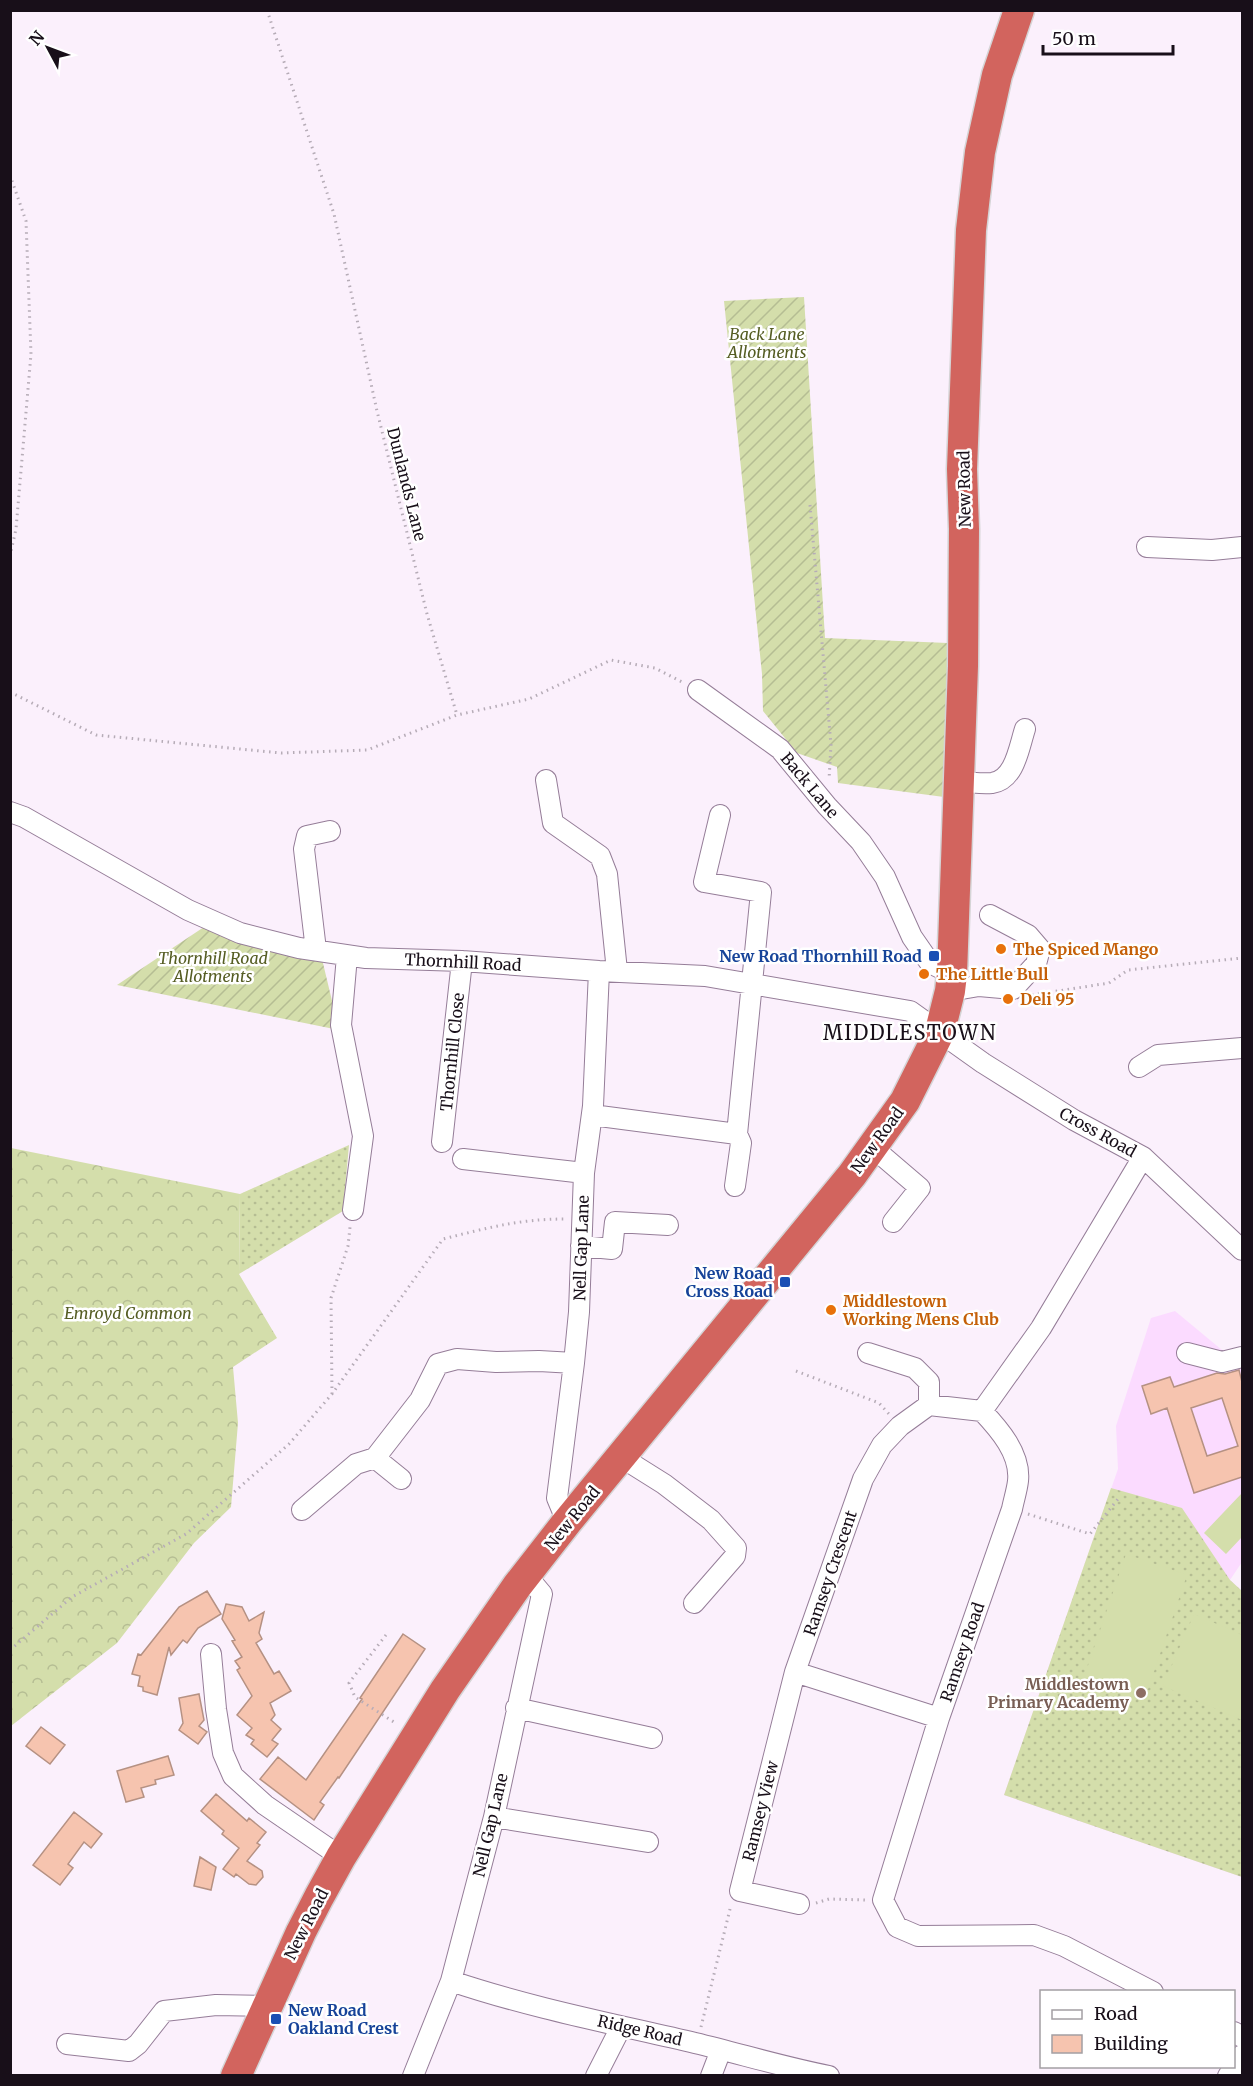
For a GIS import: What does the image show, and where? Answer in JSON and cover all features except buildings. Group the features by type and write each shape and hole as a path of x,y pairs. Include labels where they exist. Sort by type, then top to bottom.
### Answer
{"highway":[{"name":"New Road","path":"236,2076 301,1932 341,1857 445,1690 526,1575 567,1522 750,1301 872,1147 905,1101 940,1031 951,982 959,782 964,575 962,469 971,230 980,152 997,75 1019,10"}],"street":[{"path":"1147,547 1212,549 1242,547"},
{"name":"Back Lane","path":"698,690 780,749 827,806 861,842 885,877 912,937 930,963 951,982"},
{"path":"959,782 995,783 1004,778 1010,773 1014,764 1025,729"},
{"name":"Nell Gap Lane","path":"546,780 553,823 600,856 607,874 608,971 584,1173 579,1312 557,1498 567,1522"},
{"name":"Thornhill Road","path":"10,812 24,817 188,910 240,933 299,948 347,956 705,975 910,1011 940,1031"},
{"path":"720,814 704,882 761,892 736,1134 741,1143 735,1186"},
{"path":"316,950 304,849 307,836 330,831"},
{"path":"951,982 1013,989 1036,964 1040,949 1028,934 990,915"},
{"path":"347,956 341,1025 363,1136 353,1210"},
{"name":"Thornhill Close","path":"442,1143 462,961"},
{"name":"Cross Road","path":"940,1031 983,1063 1074,1120 1143,1157 1242,1250"},
{"path":"1139,1067 1158,1054 1242,1048"},
{"path":"592,1115 736,1134"},
{"path":"872,1147 920,1188 893,1222"},
{"path":"868,1353 915,1368 929,1382 929,1405 982,1411 1041,1328 1143,1157"},
{"path":"463,1159 584,1173"},
{"path":"581,1246 612,1249 615,1222 668,1225"},
{"path":"1187,1353 1222,1362 1242,1357"},
{"path":"302,1510 356,1464 375,1458 420,1400 438,1364 457,1359 574,1363"},
{"name":"Ramsey Crescent","path":"795,1672 863,1479 882,1445 900,1426 929,1405"},
{"name":"Ramsey Road","path":"883,1900 939,1718 1012,1509 1018,1478 1013,1452 996,1426 982,1411"},
{"path":"621,1457 664,1484 711,1520 736,1548 735,1556 694,1603"},
{"path":"375,1458 401,1479"},
{"name":"Nell Gap Lane","path":"413,2076 451,1981 494,1817 542,1594 526,1575"},
{"path":"212,1654 216,1709 223,1753 233,1776 265,1805 341,1857"},
{"path":"795,1672 939,1718"},
{"name":"Ramsey View","path":"740,1891 795,1672"},
{"path":"516,1708 652,1738"},
{"path":"494,1817 648,1842"},
{"path":"740,1891 799,1904"},
{"path":"883,1900 897,1927 918,1936 1034,1935 1064,1946 1149,1990"},
{"name":"Ridge Road","path":"451,1981 498,1997 696,2043 781,2067 829,2076"},
{"path":"67,2044 129,2051 138,2044 164,2011 216,2005 267,2006"},
{"path":"596,2076 621,2027"},
{"path":"711,2076 721,2050"}],"path":[{"name":"Dunlands Lane","path":"267,10 334,214 377,411 421,592 457,715"},
{"path":"10,175 26,221 31,354 16,529 10,556"},
{"path":"810,505 831,745 827,806"},
{"path":"10,692 96,735 281,753 367,750 457,715 529,699 611,660 655,668 698,690"},
{"path":"1013,989 1033,996 1109,983 1128,970 1242,958"},
{"path":"332,1394 331,1298 348,1246 353,1210"},
{"path":"10,1650 72,1597 186,1534 288,1444 332,1394 443,1239 521,1221 582,1218"},
{"path":"796,1371 879,1403 900,1426"},
{"path":"1012,1509 1090,1534 1118,1499"},
{"path":"386,1635 350,1683 355,1697 416,1737"},
{"path":"696,2043 731,1902 740,1891"},
{"path":"799,1904 829,1899 883,1900"}],"shaded area":[{"name":"Middlestown Primary Academy","path":"1175,1311 1228,1355 1242,1352 1242,1562 1230,1580 1242,1591 1242,1877 1004,1795 1118,1469 1116,1426 1151,1318"}],"green space":[{"name":"Back Lane Allotments","path":"804,297 825,638 948,643 944,797 838,783 837,767 797,753 763,711 762,674 724,301"},
{"name":"Thornhill Road Allotments","path":"204,927 322,959 339,1030 117,985"},
{"path":"349,1145 343,1211 239,1274 240,1194"},
{"name":"Emroyd Common","path":"11,1148 240,1194 239,1274 277,1338 233,1367 238,1423 231,1507 194,1543 117,1643 11,1726"},
{"name":"Middlestown Primary Academy","path":"1111,1488 1182,1508 1230,1580 1242,1591 1242,1877 1004,1795"},
{"path":"1242,1493 1242,1537 1226,1554 1204,1533"},
{"path":"1126,1554 1187,1575 1144,1701 1083,1680"},
{"path":"1194,1614 1242,1635 1242,1720 1163,1686"}],"place":[{"name":"The Spiced Mango","path":"1001,949"},
{"name":"New Road Thornhill Road","path":"934,956"},
{"name":"The Little Bull","path":"924,974"},
{"name":"Deli 95","path":"1008,999"},
{"name":"New Road Cross Road","path":"785,1282"},
{"name":"Middlestown Working Mens Club","path":"831,1310"},
{"name":"Middlestown Primary Academy","path":"1141,1693"},
{"name":"New Road Oakland Crest","path":"276,2019"}],"district":[{"name":"MIDDLESTOWN","path":"910,1033"}]}
